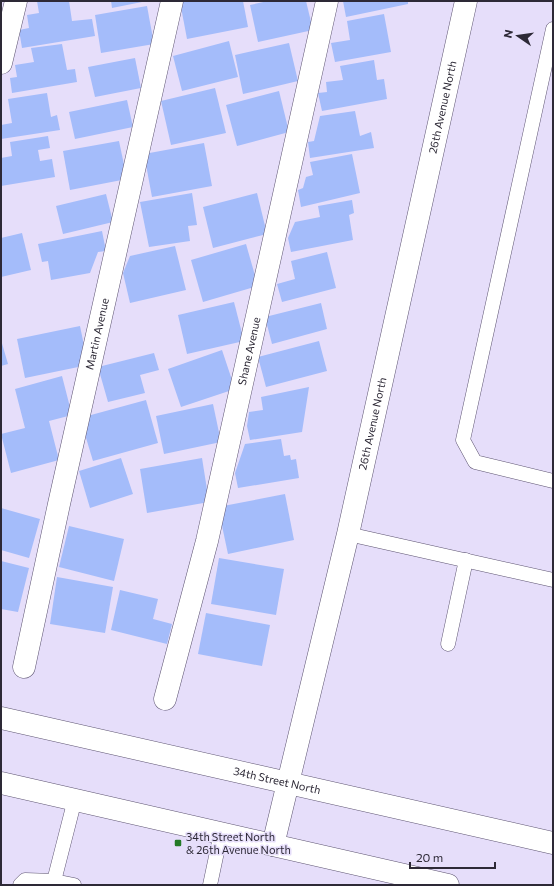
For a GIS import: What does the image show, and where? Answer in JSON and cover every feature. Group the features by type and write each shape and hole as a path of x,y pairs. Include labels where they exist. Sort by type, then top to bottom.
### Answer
{"main road":[{"path":"1,63 16,1"},
{"name":"Martin Avenue","path":"24,668 59,504 172,1"},
{"name":"Shane Avenue","path":"165,699 209,534 327,1"},
{"name":"26th Avenue North","path":"273,845 348,534 466,1"},
{"name":"34th Street North","path":"1,718 553,843"},
{"path":"1,783 448,885"}],"lane":[{"path":"553,29 463,440 475,462 553,481"},
{"path":"348,534 553,580"},
{"path":"448,644 466,560"},
{"path":"54,881 76,799"},
{"path":"210,885 221,833"},
{"path":"20,885 25,880 54,881 74,885"}],"building":[{"path":"37,1 69,1 72,21 92,19 95,36 22,48 19,30 29,28 27,15 39,13"},
{"path":"111,1 142,1 142,2 112,8"},
{"path":"243,1 248,27 187,39 180,2"},
{"path":"268,1 306,1 313,30 258,42 250,5"},
{"path":"343,1 408,1 408,4 346,17"},
{"path":"147,6 154,44 101,53 95,15"},
{"path":"384,14 391,52 335,62 331,43 350,40 347,21"},
{"path":"229,41 238,77 182,91 173,56"},
{"path":"289,43 298,81 243,94 235,55"},
{"path":"62,44 67,70 75,69 77,82 12,93 10,78 17,77 15,65 34,62 31,48"},
{"path":"135,58 141,88 95,97 88,67"},
{"path":"374,60 377,80 384,79 387,99 322,111 318,93 327,92 326,82 343,80 340,66"},
{"path":"215,88 226,133 171,145 161,101"},
{"path":"279,91 289,132 237,146 226,105"},
{"path":"47,93 51,117 57,115 60,130 1,139 1,125 12,123 8,99"},
{"path":"127,100 133,127 75,139 69,112"},
{"path":"355,111 360,136 371,132 374,148 310,158 308,142 314,141 320,116"},
{"path":"48,136 50,148 38,150 40,161 52,159 55,177 1,186 1,158 12,156 10,142"},
{"path":"119,141 127,179 70,190 63,151"},
{"path":"204,143 212,186 152,197 144,154"},
{"path":"352,154 360,193 301,207 298,190 303,188 306,177 313,175 310,162"},
{"path":"192,193 197,225 188,226 190,241 149,247 140,202"},
{"path":"257,193 267,234 213,248 203,207"},
{"path":"106,194 113,222 63,234 56,206"},
{"path":"352,200 354,213 349,215 353,240 291,252 288,238 295,222 320,217 318,206"},
{"path":"102,231 106,251 98,252 90,273 51,280 48,261 42,262 38,244"},
{"path":"22,233 31,270 1,277 1,238"},
{"path":"246,244 258,286 203,302 191,260"},
{"path":"175,246 186,290 130,303 123,273 130,256"},
{"path":"327,252 336,288 282,302 277,284 295,279 291,261"},
{"path":"234,302 244,341 187,354 178,315"},
{"path":"321,303 327,329 272,344 265,317"},
{"path":"80,326 88,365 25,378 17,339"},
{"path":"1,340 8,364 1,366"},
{"path":"319,341 327,371 266,387 258,357"},
{"path":"222,350 235,389 181,407 168,369"},
{"path":"154,353 159,370 140,375 145,393 108,402 98,367"},
{"path":"62,376 72,415 49,421 59,460 11,473 1,434 25,428 15,389"},
{"path":"309,387 302,432 250,440 247,426 249,412 263,410 261,397"},
{"path":"146,400 158,443 93,461 80,418"},
{"path":"213,404 221,442 164,454 156,416"},
{"path":"281,439 284,456 290,455 291,460 296,459 299,478 238,488 235,473 245,444"},
{"path":"121,458 133,494 90,508 79,471"},
{"path":"202,458 209,502 147,513 140,469"},
{"path":"285,494 294,540 228,554 218,507"},
{"path":"1,508 40,519 29,558 1,550"},
{"path":"69,526 124,539 114,581 59,567"},
{"path":"219,558 284,569 276,615 211,604"},
{"path":"1,561 29,568 18,612 1,609"},
{"path":"57,577 113,587 105,633 50,624"},
{"path":"120,590 158,599 153,619 172,624 167,644 111,630"},
{"path":"206,613 270,625 262,666 198,654"}],"place":[{"name":"34th Street North & 26th Avenue North","path":"178,843"}]}
